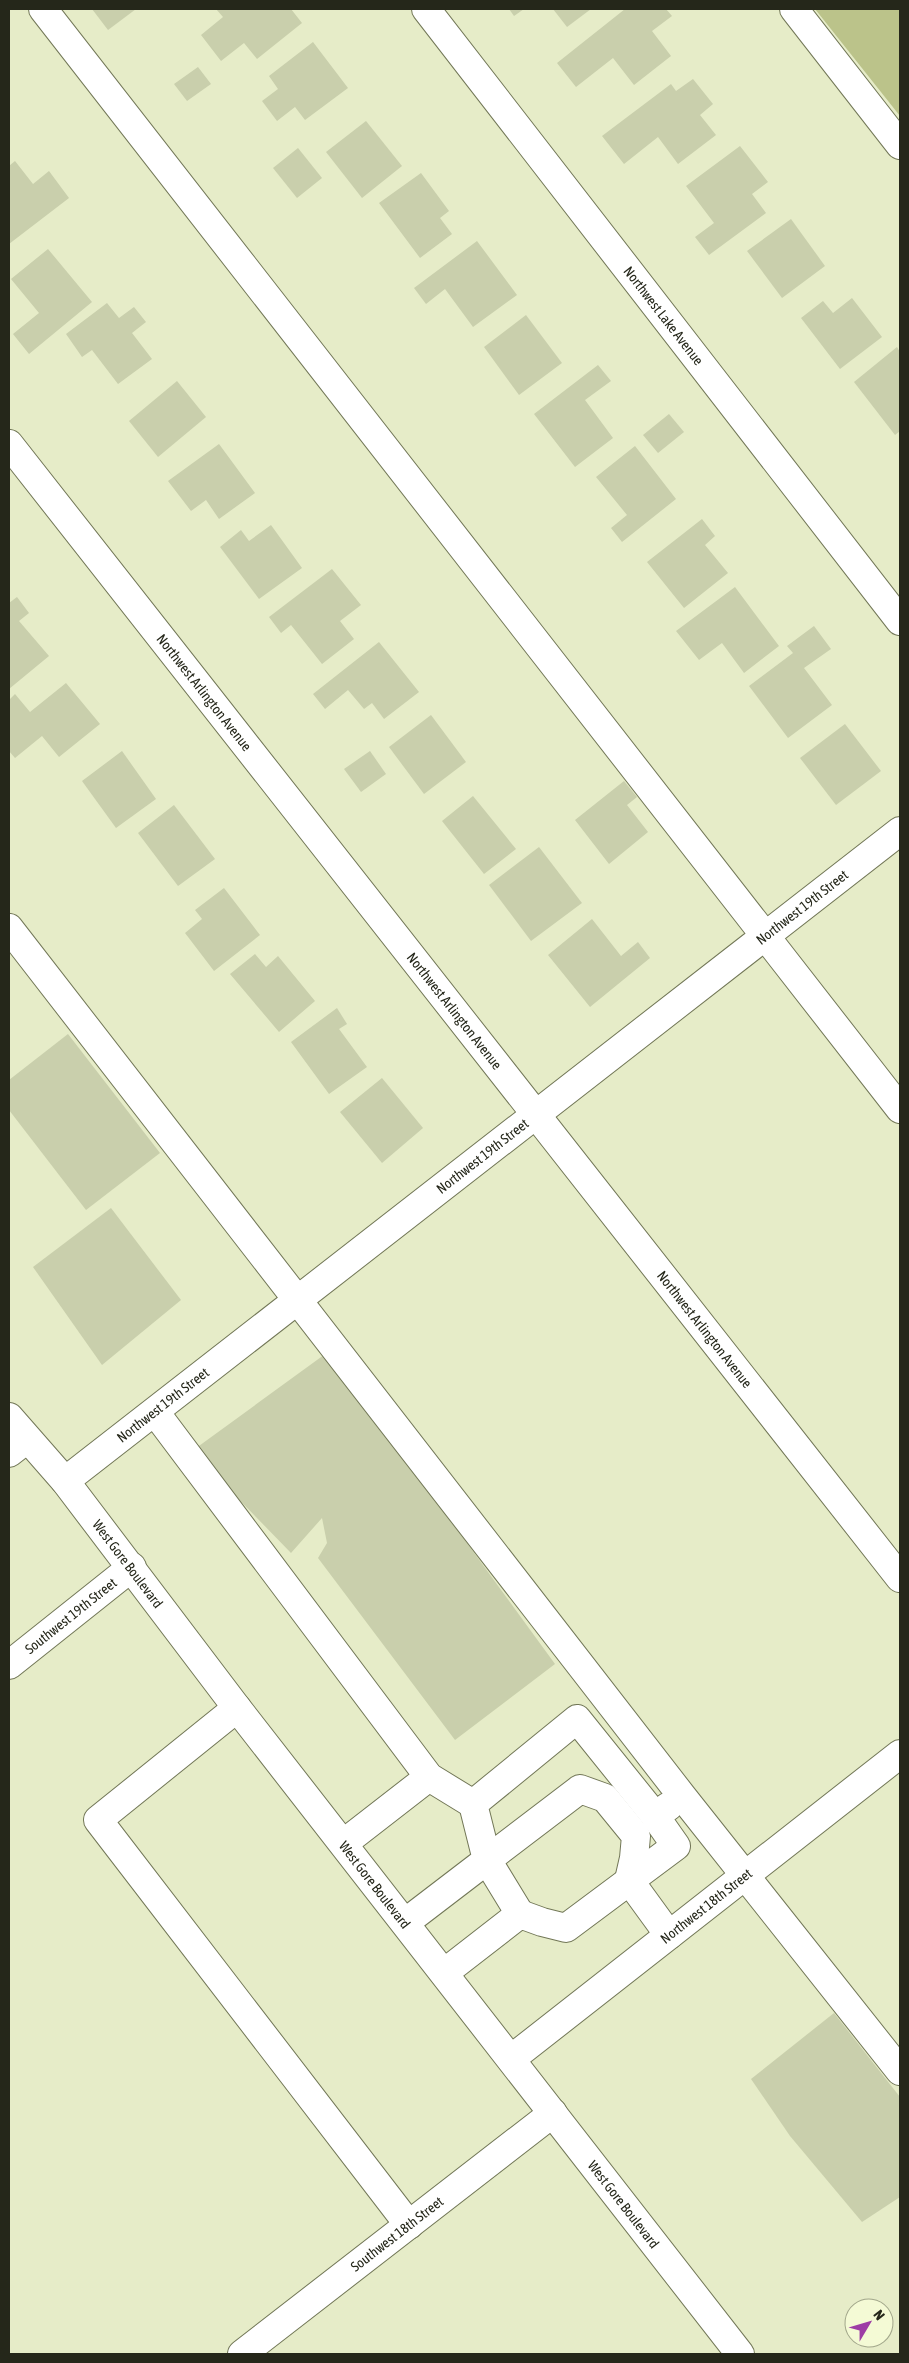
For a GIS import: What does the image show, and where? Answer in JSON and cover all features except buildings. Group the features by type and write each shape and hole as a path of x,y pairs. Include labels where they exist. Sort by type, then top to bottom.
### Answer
{"street":[{"path":"43,9 900,1109"},
{"name":"Northwest Lake Avenue","path":"426,9 900,621"},
{"path":"794,9 900,144"},
{"name":"Northwest Arlington Avenue","path":"9,444 900,1578"},
{"name":"Northwest 19th Street","path":"65,1481 900,831"},
{"path":"9,928 682,1796 900,2071"},
{"path":"155,1412 429,1777 473,1804 487,1860 520,1914 566,1928 676,1846 655,1816 577,1719 473,1804"},
{"name":"West Gore Boulevard","path":"9,1417 18,1446 65,1481 238,1708 740,2354"},
{"name":"Southwest 19th Street","path":"9,1665 132,1567"},
{"path":"238,1708 98,1820 409,2225"},
{"name":"Northwest 18th Street","path":"511,2059 900,1754"},
{"path":"344,1843 429,1777"},
{"path":"406,1922 580,1789 605,1798 636,1836 629,1880 669,1935"},
{"path":"655,1816 682,1796"},
{"path":"444,1973 520,1914"},
{"name":"Southwest 18th Street","path":"242,2354 553,2113"}],"green space":[{"path":"815,9 900,9 900,116"}]}
